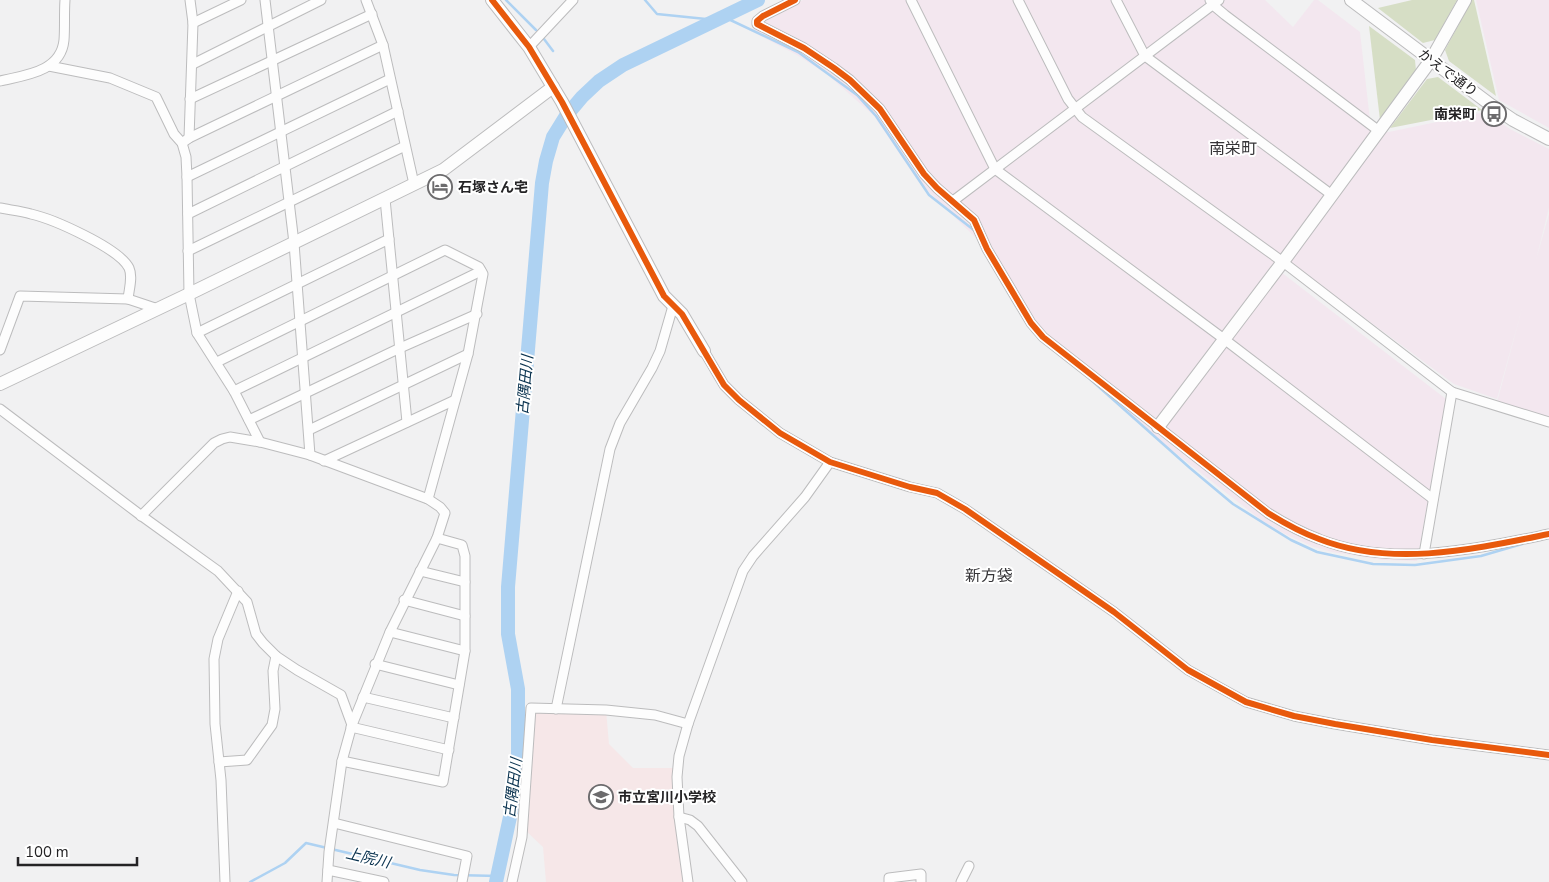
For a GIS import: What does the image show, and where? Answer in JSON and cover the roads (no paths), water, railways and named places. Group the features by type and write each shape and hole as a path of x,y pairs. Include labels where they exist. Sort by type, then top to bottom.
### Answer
{"street":[{"path":"0,81 32,74 49,66 61,52 64,41 65,0"},
{"path":"190,0 193,23 193,64 185,140 189,294 197,333 234,391 260,442"},
{"path":"193,23 241,0"},
{"path":"265,0 294,243 310,455"},
{"path":"193,64 321,0"},
{"path":"366,0 383,45 414,184"},
{"path":"492,0 528,47 562,102 664,296 682,314 724,385 739,400 780,433 830,462 937,494 965,509 1114,612 1188,670 1246,702 1294,716 1345,725 1432,740 1549,755"},
{"path":"528,47 573,0"},
{"path":"795,0 763,16 757,21 757,24 804,48 834,68 856,85 880,109 924,174 974,220 987,249 1030,323 1043,337 1268,513 1291,527 1320,540 1352,548 1389,553 1424,554 1481,547 1549,534"},
{"path":"911,0 995,169 1224,339 1433,499"},
{"path":"1018,0 1068,99 1082,117 1283,262 1452,392 1549,422"},
{"path":"1116,0 1145,56 1332,195"},
{"name":"かえで通り","path":"1351,0 1491,105 1549,140"},
{"path":"1158,427 1283,262 1431,60 1465,0"},
{"path":"952,201 1214,2 1379,131"},
{"path":"190,99 372,14"},
{"path":"185,140 383,45"},
{"path":"49,66 110,78 156,97 174,134 185,140"},
{"path":"187,177 390,79"},
{"path":"0,384 443,170 553,87"},
{"path":"188,214 398,111"},
{"path":"188,251 406,146"},
{"path":"385,199 407,422"},
{"path":"0,208 32,214 85,234 112,252 128,266 131,275 128,299"},
{"path":"197,333 389,239"},
{"path":"216,362 445,250 479,267 483,274 477,314 468,354 428,499"},
{"path":"234,391 481,271"},
{"path":"0,350 20,296 128,299 158,309"},
{"path":"556,709 610,449 620,423 660,351 673,306"},
{"path":"249,420 400,348 477,314"},
{"path":"309,430 468,354"},
{"path":"1424,554 1452,392"},
{"path":"324,461 455,400"},
{"path":"0,409 141,516 218,571 247,602 256,634 263,643 276,656 340,695 352,726"},
{"path":"141,516 214,443 230,437 260,442 310,455 428,499 445,513 437,538 404,600 376,664 352,726 342,761 327,882"},
{"path":"688,882 678,816 678,768 679,756 688,724 743,570 805,497 830,462"},
{"path":"342,761 443,782 465,651 465,556 462,545 437,538"},
{"path":"420,571 465,582"},
{"path":"225,882 219,762 215,724 214,659 218,639 238,591"},
{"path":"404,600 465,616"},
{"path":"390,632 465,651"},
{"path":"219,762 247,760 272,725 276,709 273,672 276,656"},
{"path":"376,664 459,685"},
{"path":"363,697 454,718"},
{"path":"512,882 522,837 531,708 606,710 655,715 688,724"},
{"path":"352,726 449,750"},
{"path":"678,816 690,820 698,826 742,882"},
{"path":"334,823 467,856 462,882"},
{"path":"961,882 969,866"},
{"path":"328,870 384,882"},
{"path":"889,882 889,878 922,874 921,882"}],"waterway":[{"path":"506,0 536,30"},
{"path":"645,0 657,14 706,19 724,17 798,52 857,95 876,116 929,195 975,231"},
{"name":"古隅田川","path":"496,882 513,803 518,759 518,689 508,634 508,587 542,183 553,137 566,116 599,81 623,65 758,0"},
{"path":"544,39 553,51"},
{"path":"1090,379 1233,504 1291,540 1317,552 1373,564 1415,565 1481,556 1522,544"},
{"name":"上院川","path":"250,882 285,863 306,843 420,870 454,875 498,876"}],"place":[{"name":"南栄町","path":"1494,114"},
{"name":"石塚さん宅","path":"440,187"},
{"name":"市立宮川小学校","path":"601,797"}],"district":[{"name":"南栄町","path":"1233,149"},
{"name":"新方袋","path":"989,576"}]}
